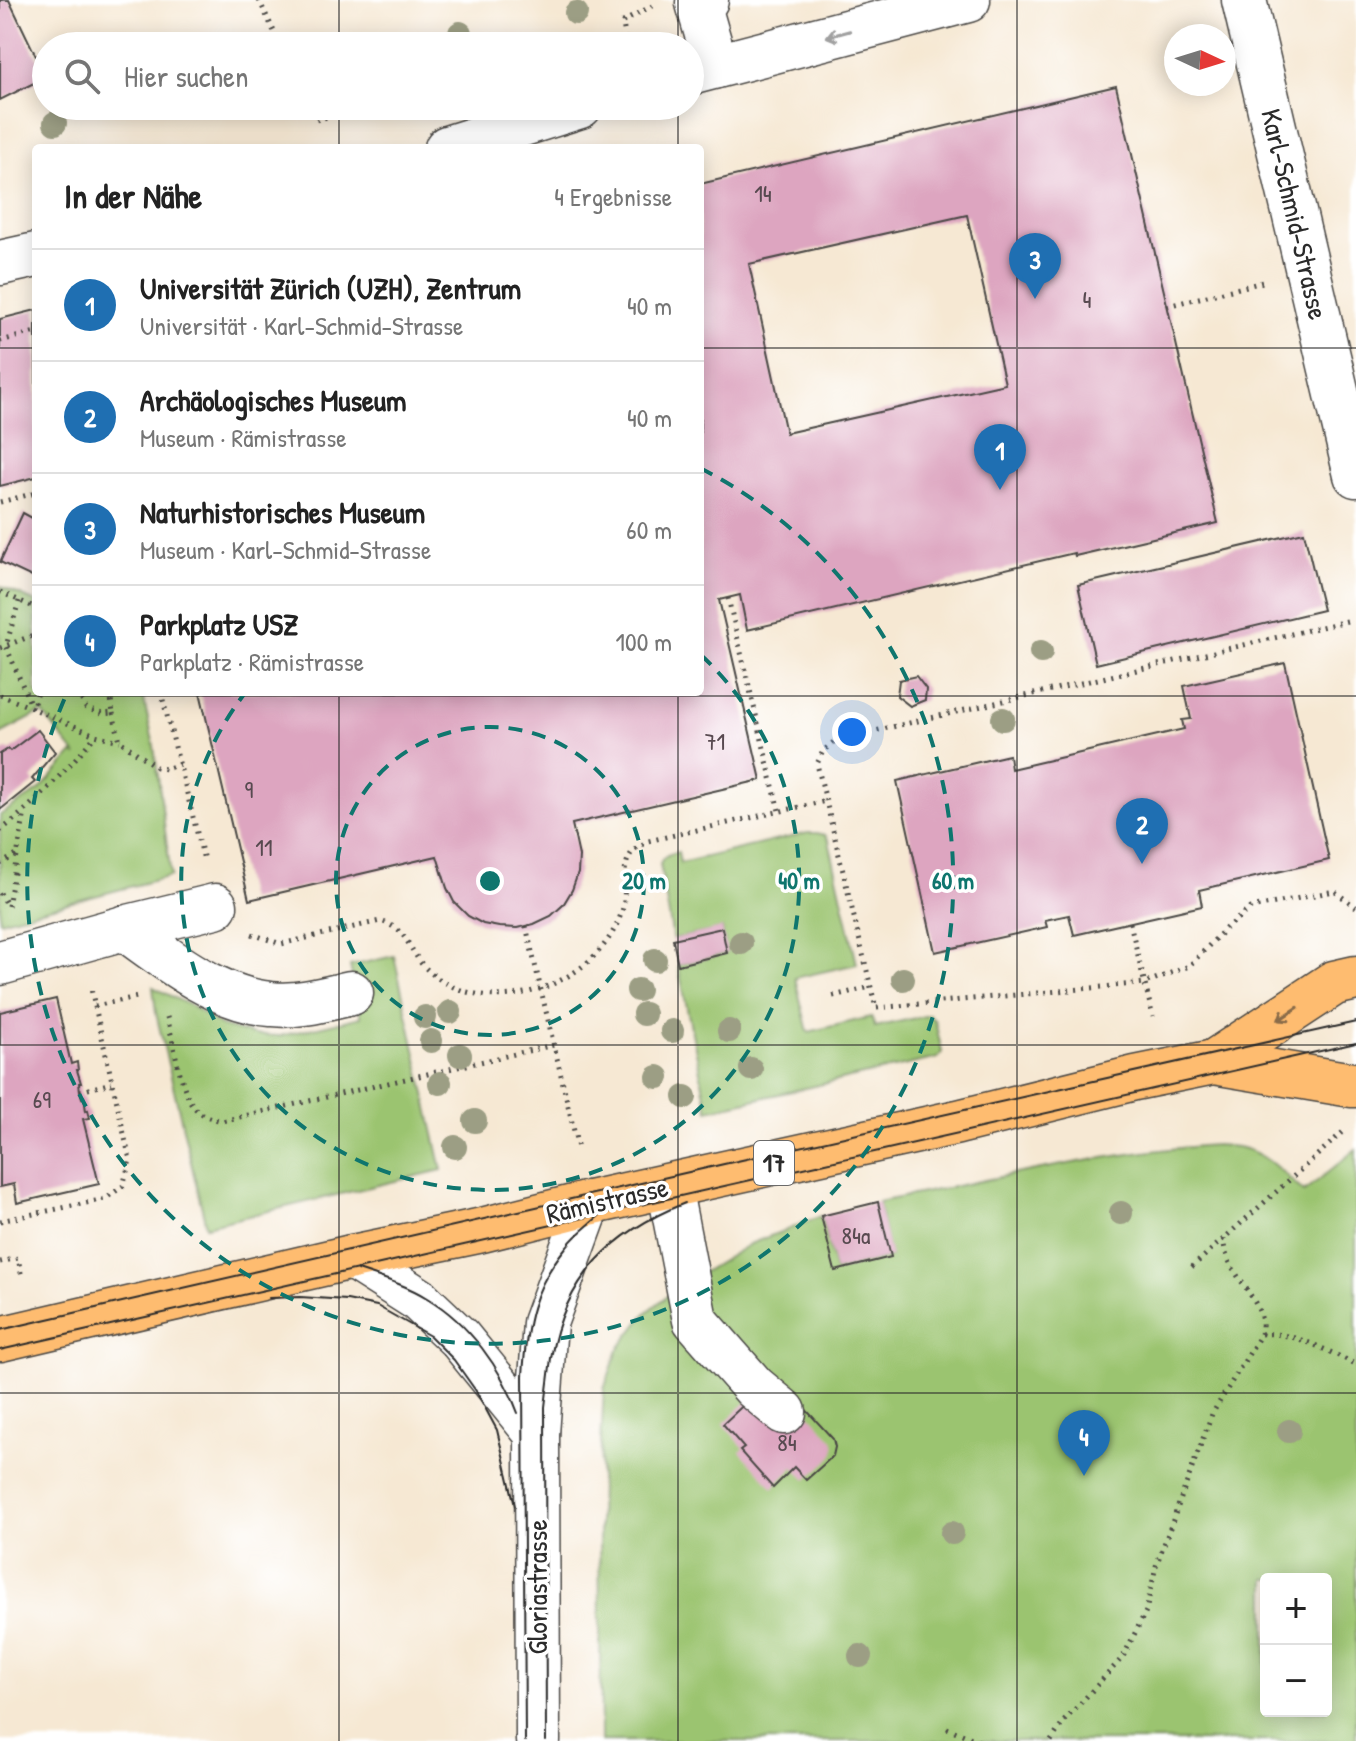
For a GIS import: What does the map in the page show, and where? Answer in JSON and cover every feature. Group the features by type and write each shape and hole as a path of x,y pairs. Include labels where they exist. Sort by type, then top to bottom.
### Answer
{"main road":[{"name":"Rämistrasse","path":"1214,1062 1334,983 1356,978"},
{"name":"Rämistrasse","path":"0,1339 1214,1062 1356,1085"}],"street":[{"path":"700,32 698,3 706,0"},
{"path":"704,70 968,0"},
{"name":"Karl-Schmid-Strasse","path":"1244,0 1356,475"},
{"path":"460,144 536,120"},
{"path":"0,263 32,256"},
{"path":"0,963 215,906"},
{"path":"124,928 170,961 238,997 271,1004 297,1004 351,993"},
{"path":"669,1186 695,1320 754,1387 784,1412"},
{"name":"Gloriastrasse","path":"538,1741 537,1434 545,1323 589,1203"},
{"path":"352,1257 418,1299 460,1339 537,1434"}],"path":[{"path":"259,0 274,32"},
{"path":"624,32 623,22 645,10"},
{"path":"1167,306 1266,282"},
{"path":"0,341 32,333"},
{"path":"0,502 32,494"},
{"path":"0,592 32,606"},
{"path":"728,598 779,811"},
{"path":"19,601 3,647 32,708"},
{"path":"1347,621 836,740 823,751 817,764 876,1008 1145,983 1189,966 1228,926 1251,908 1334,891 1356,907"},
{"path":"3,647 32,636"},
{"path":"0,695 95,735 120,741 156,767 165,769 180,764"},
{"path":"32,708 36,696"},
{"path":"81,696 90,711 113,713"},
{"path":"111,696 120,741"},
{"path":"162,696 201,847"},
{"path":"0,831 25,812 95,735"},
{"path":"215,906 248,932 281,944 380,921 394,925 404,934 422,964 444,983 483,995 510,994 541,988 587,965 604,945 623,908 624,872 633,851 648,841 826,801"},
{"path":"8,906 25,812"},
{"path":"0,864 17,855"},
{"path":"1130,923 1153,1017"},
{"path":"526,926 578,1148"},
{"path":"0,1221 105,1199 123,1186 130,1160 80,941"},
{"path":"833,996 871,987"},
{"path":"95,1006 140,996"},
{"path":"165,1006 187,1098 196,1110 208,1118 222,1121 554,1045"},
{"path":"80,1091 112,1083"},
{"path":"1192,1267 1345,1130"},
{"path":"1051,1741 1065,1720 1123,1657 1146,1611 1156,1566 1212,1414 1261,1334 1263,1319 1225,1253 1224,1239"},
{"path":"0,1262 18,1258 22,1278"},
{"path":"1261,1334 1289,1335 1356,1364"},
{"path":"947,1728 979,1741"}],"green space":[{"path":"0,586 32,600 32,696 143,696 154,746 171,876 0,921 0,815 40,790 73,753 77,756 42,712 0,734"},
{"path":"808,833 825,835 829,841 857,964 795,978 808,1032 871,1017 875,1027 929,1015 935,1021 942,1052 938,1058 708,1110 678,965 727,953 722,929 673,939 660,864 669,854 678,852 680,863"},
{"path":"394,956 442,1170 206,1226 156,1013 153,987 191,1006 221,1026 254,1035 280,1036 361,1017 350,966"},
{"path":"1216,1145 1239,1147 1260,1155 1304,1192 1356,1149 1356,1741 601,1741 599,1520 604,1389 618,1350 646,1313 677,1288 750,1244 821,1216 835,1271 890,1257 878,1202 1131,1154"}],"building":[{"path":"0,0 9,0 32,48 32,84 0,100"},
{"path":"1116,86 1218,523 1075,556 1074,553 747,630 740,595 719,600 761,780 572,824 579,856 578,873 572,890 563,905 551,916 534,924 517,928 499,927 483,924 468,916 454,902 437,856 249,900 201,696 704,696 704,183","holes":["967,215 1005,384 786,433 749,264"]},
{"path":"32,311 32,478 0,486 0,319"},
{"path":"23,513 32,518 32,577 0,562"},
{"path":"1304,532 1323,610 1096,664 1078,585"},
{"path":"1285,663 1329,860 1199,890 1202,906 1074,935 1069,915 1045,920 1047,927 935,952 897,781 1009,755 1011,769 1184,729 1182,720 1191,719 1184,686"},
{"path":"916,676 926,689 925,700 910,706 897,696 899,680"},
{"path":"38,730 55,752 32,779 35,782 0,810 0,754 8,749 10,751"},
{"path":"722,928 727,953 678,965 673,939"},
{"path":"56,999 71,1064 77,1062 80,1091 90,1118 83,1119 99,1184 17,1203 14,1184 0,1187 0,1012"},
{"path":"878,1202 891,1257 835,1271 821,1216"},
{"path":"753,1396 799,1402 833,1439 833,1456 806,1480 794,1467 773,1488 740,1451 744,1448 723,1424"}],"tram line":[{"path":"0,1330 1356,1022"},
{"path":"0,1350 1356,1043"},
{"path":"546,1741 545,1407 557,1330 580,1282 614,1244 635,1228 685,1203"},
{"path":"525,1741 523,1376 526,1340 533,1307 546,1276 578,1234 600,1215"},
{"path":"358,1270 419,1293 457,1320 493,1363 518,1413"},
{"path":"269,1298 347,1300 377,1306 430,1336 454,1360 476,1391 497,1430 515,1506"}],"place":[{"name":"Naturhistorisches Museum","path":"1035,299"},
{"name":"Universität Zürich (UZH), Zentrum","path":"1000,490"},
{"name":"Archäologisches Museum","path":"1142,864"},
{"name":"Parkplatz USZ","path":"1084,1476"}]}
